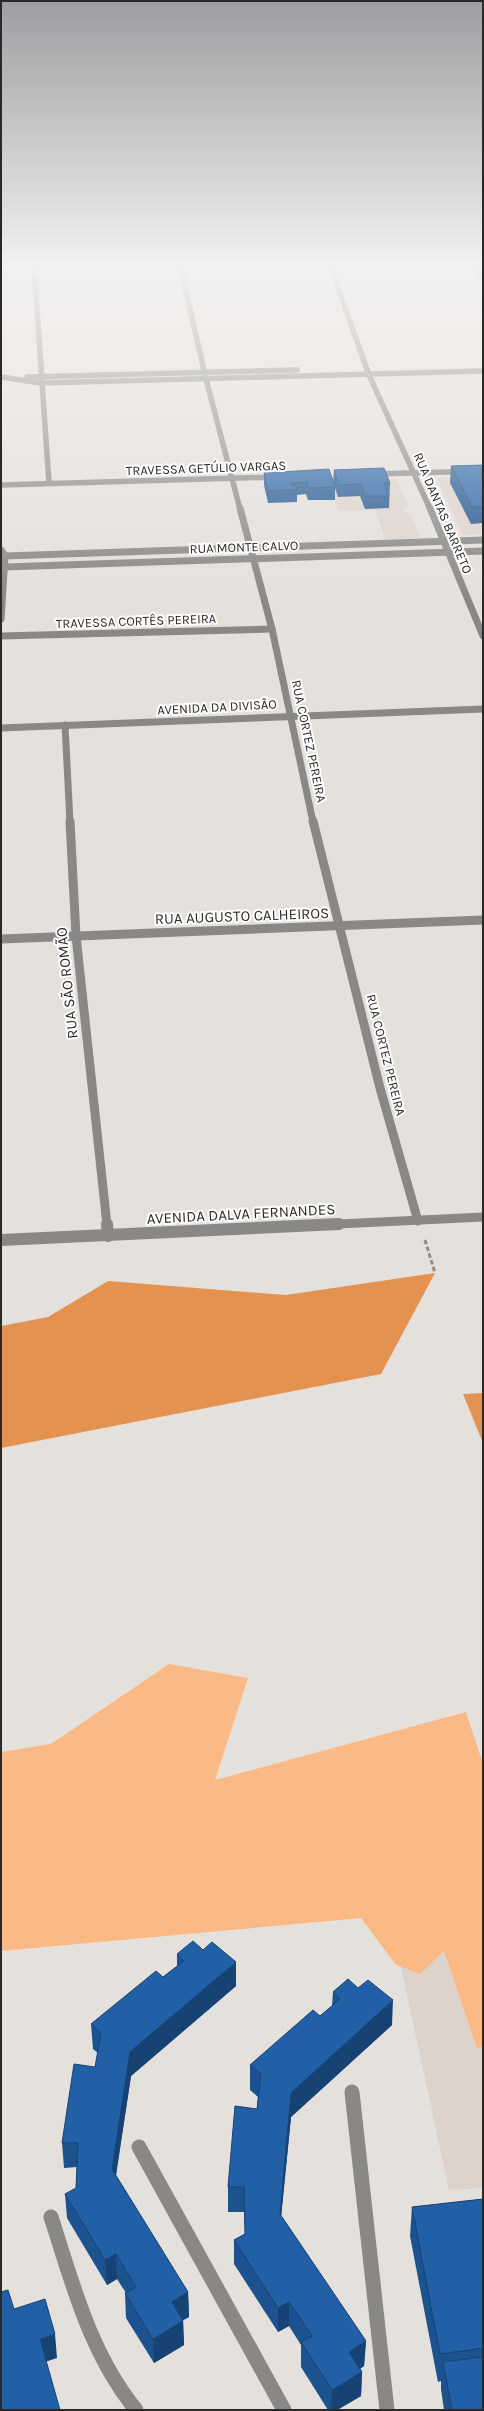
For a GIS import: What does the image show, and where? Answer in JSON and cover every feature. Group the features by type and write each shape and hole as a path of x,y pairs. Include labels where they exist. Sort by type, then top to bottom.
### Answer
{"street":[{"path":"5,378 41,383 267,378"},
{"path":"17,379 26,378"},
{"path":"42,378 49,483"},
{"name":"RUA DANTAS BARRETO","path":"370,378 415,473 483,636"},
{"name":"RUA CORTEZ PEREIRA","path":"206,379 231,479 254,558 272,629 307,798 341,927 380,1088 418,1221"},
{"path":"367,474 483,471"},
{"name":"TRAVESSA GETÚLIO VARGAS","path":"1,485 287,477"},
{"name":"RUA MONTE CALVO","path":"5,556 251,549 483,540"},
{"path":"1,550 5,556 1,619"},
{"name":"RUA MONTE CALVO","path":"5,567 483,551"},
{"name":"TRAVESSA CORTÊS PEREIRA","path":"1,636 272,629"},
{"name":"AVENIDA DA DIVISÃO","path":"1,728 197,721 290,715 483,709"},
{"name":"RUA SÃO ROMÃO","path":"65,725 76,936 108,1236"},
{"name":"RUA AUGUSTO CALHEIROS","path":"1,939 341,927 483,920"},
{"name":"AVENIDA DALVA FERNANDES","path":"1,1240 483,1217"},
{"path":"352,2092 387,2410"},
{"path":"139,2146 284,2410"},
{"path":"51,2217 90,2333 108,2370 136,2410"}],"path":[{"path":"418,1221 435,1273"}],"shaded area":[{"path":"483,476 483,534 462,535 437,478"},
{"path":"397,479 408,505 403,509 404,512 411,514 420,538 385,539 375,510 338,511 329,481"},
{"path":"435,1273 381,1374 1,1448 1,1326 48,1317 108,1281 286,1295"},
{"path":"483,1393 483,1443 463,1394"},
{"path":"169,1664 248,1678 215,1780 466,1712 483,1764 483,2046 477,2048 444,1951 420,1974 396,1965 361,1918 1,1951 1,1752 51,1744"},
{"path":"483,1915 483,2188 449,2190 391,1921"}],"building":[{"path":"483,465 483,507 472,507 451,466"},
{"path":"384,468 390,483 384,483 389,496 365,496 361,484 339,485 334,470"},
{"path":"329,469 335,487 308,488 307,482 291,483 292,486 296,486 297,490 268,491 264,473"},
{"path":"193,1941 203,1950 212,1942 236,1962 130,2052 112,2169 188,2292 172,2302 183,2321 153,2339 125,2293 136,2287 116,2254 105,2260 65,2194 76,2188 78,2143 62,2143 74,2064 95,2067 101,2033 91,2024 156,1971 163,1977 184,1961 177,1954"},
{"path":"348,1979 358,1988 368,1980 393,2000 291,2093 280,2214 366,2341 349,2352 362,2372 332,2390 301,2342 312,2336 289,2302 278,2308 234,2240 245,2234 244,2187 228,2187 235,2106 257,2109 261,2074 250,2065 313,2010 320,2016 340,1999 333,1992"},
{"path":"483,2199 483,2348 440,2354 412,2207"},
{"path":"8,2290 14,2309 45,2299 55,2334 40,2339 60,2410 1,2410 1,2292"},
{"path":"483,2357 483,2410 452,2410 443,2362"}]}
